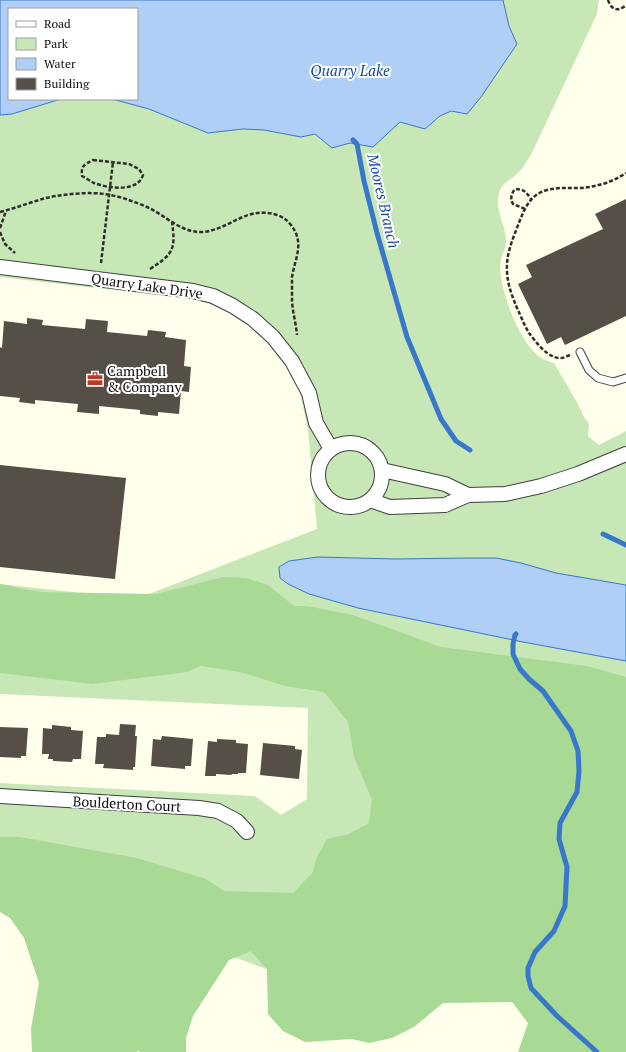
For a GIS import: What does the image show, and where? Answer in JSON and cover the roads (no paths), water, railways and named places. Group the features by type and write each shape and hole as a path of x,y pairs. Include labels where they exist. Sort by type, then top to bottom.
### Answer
{"street":[{"name":"Quarry Lake Drive","path":"0,267 193,291 213,296 233,306 253,319 273,337 292,361 309,393 316,423 331,449"},
{"path":"351,443 362,445 371,451 378,460 382,470 380,487 376,494 370,500 361,505 351,507 341,506 325,495 320,486 318,476 319,466 323,457 331,449 340,444 351,443"},
{"path":"370,500 390,507 445,504 468,495 505,494 541,486 578,474 626,454"},
{"path":"382,470 445,484 468,495"},
{"name":"Boulderton Court","path":"0,796 199,808 218,811 237,821 247,832"}],"lane":[{"path":"580,352 589,370 598,378 613,382 626,378"}],"water":[{"name":"Quarry Lake","path":"0,0 503,0 509,26 517,44 481,97 467,114 451,111 440,116 425,129 400,122 373,147 350,143 332,148 315,134 301,137 264,130 243,129 208,133 149,109 116,100 138,100 138,8 8,8 8,100 58,100 12,114 0,115"},
{"path":"318,557 395,559 496,558 521,563 556,573 626,585 626,661 523,642 358,608 309,594 288,584 280,578 279,567 289,561"}],"waterway":[{"name":"Moores Branch","path":"353,140 357,144 364,181 377,233 407,337 441,419 456,441 470,450"},
{"name":"Moores Branch","path":"603,534 626,545"},
{"path":"516,634 513,644 513,654 520,669 543,691 571,731 578,751 579,771 577,792 560,823 559,839 567,867 565,906 554,931 535,952 528,968 528,976 531,988 557,1016 597,1052"}],"place":[{"name":"Campbell & Company","path":"95,379"}]}
